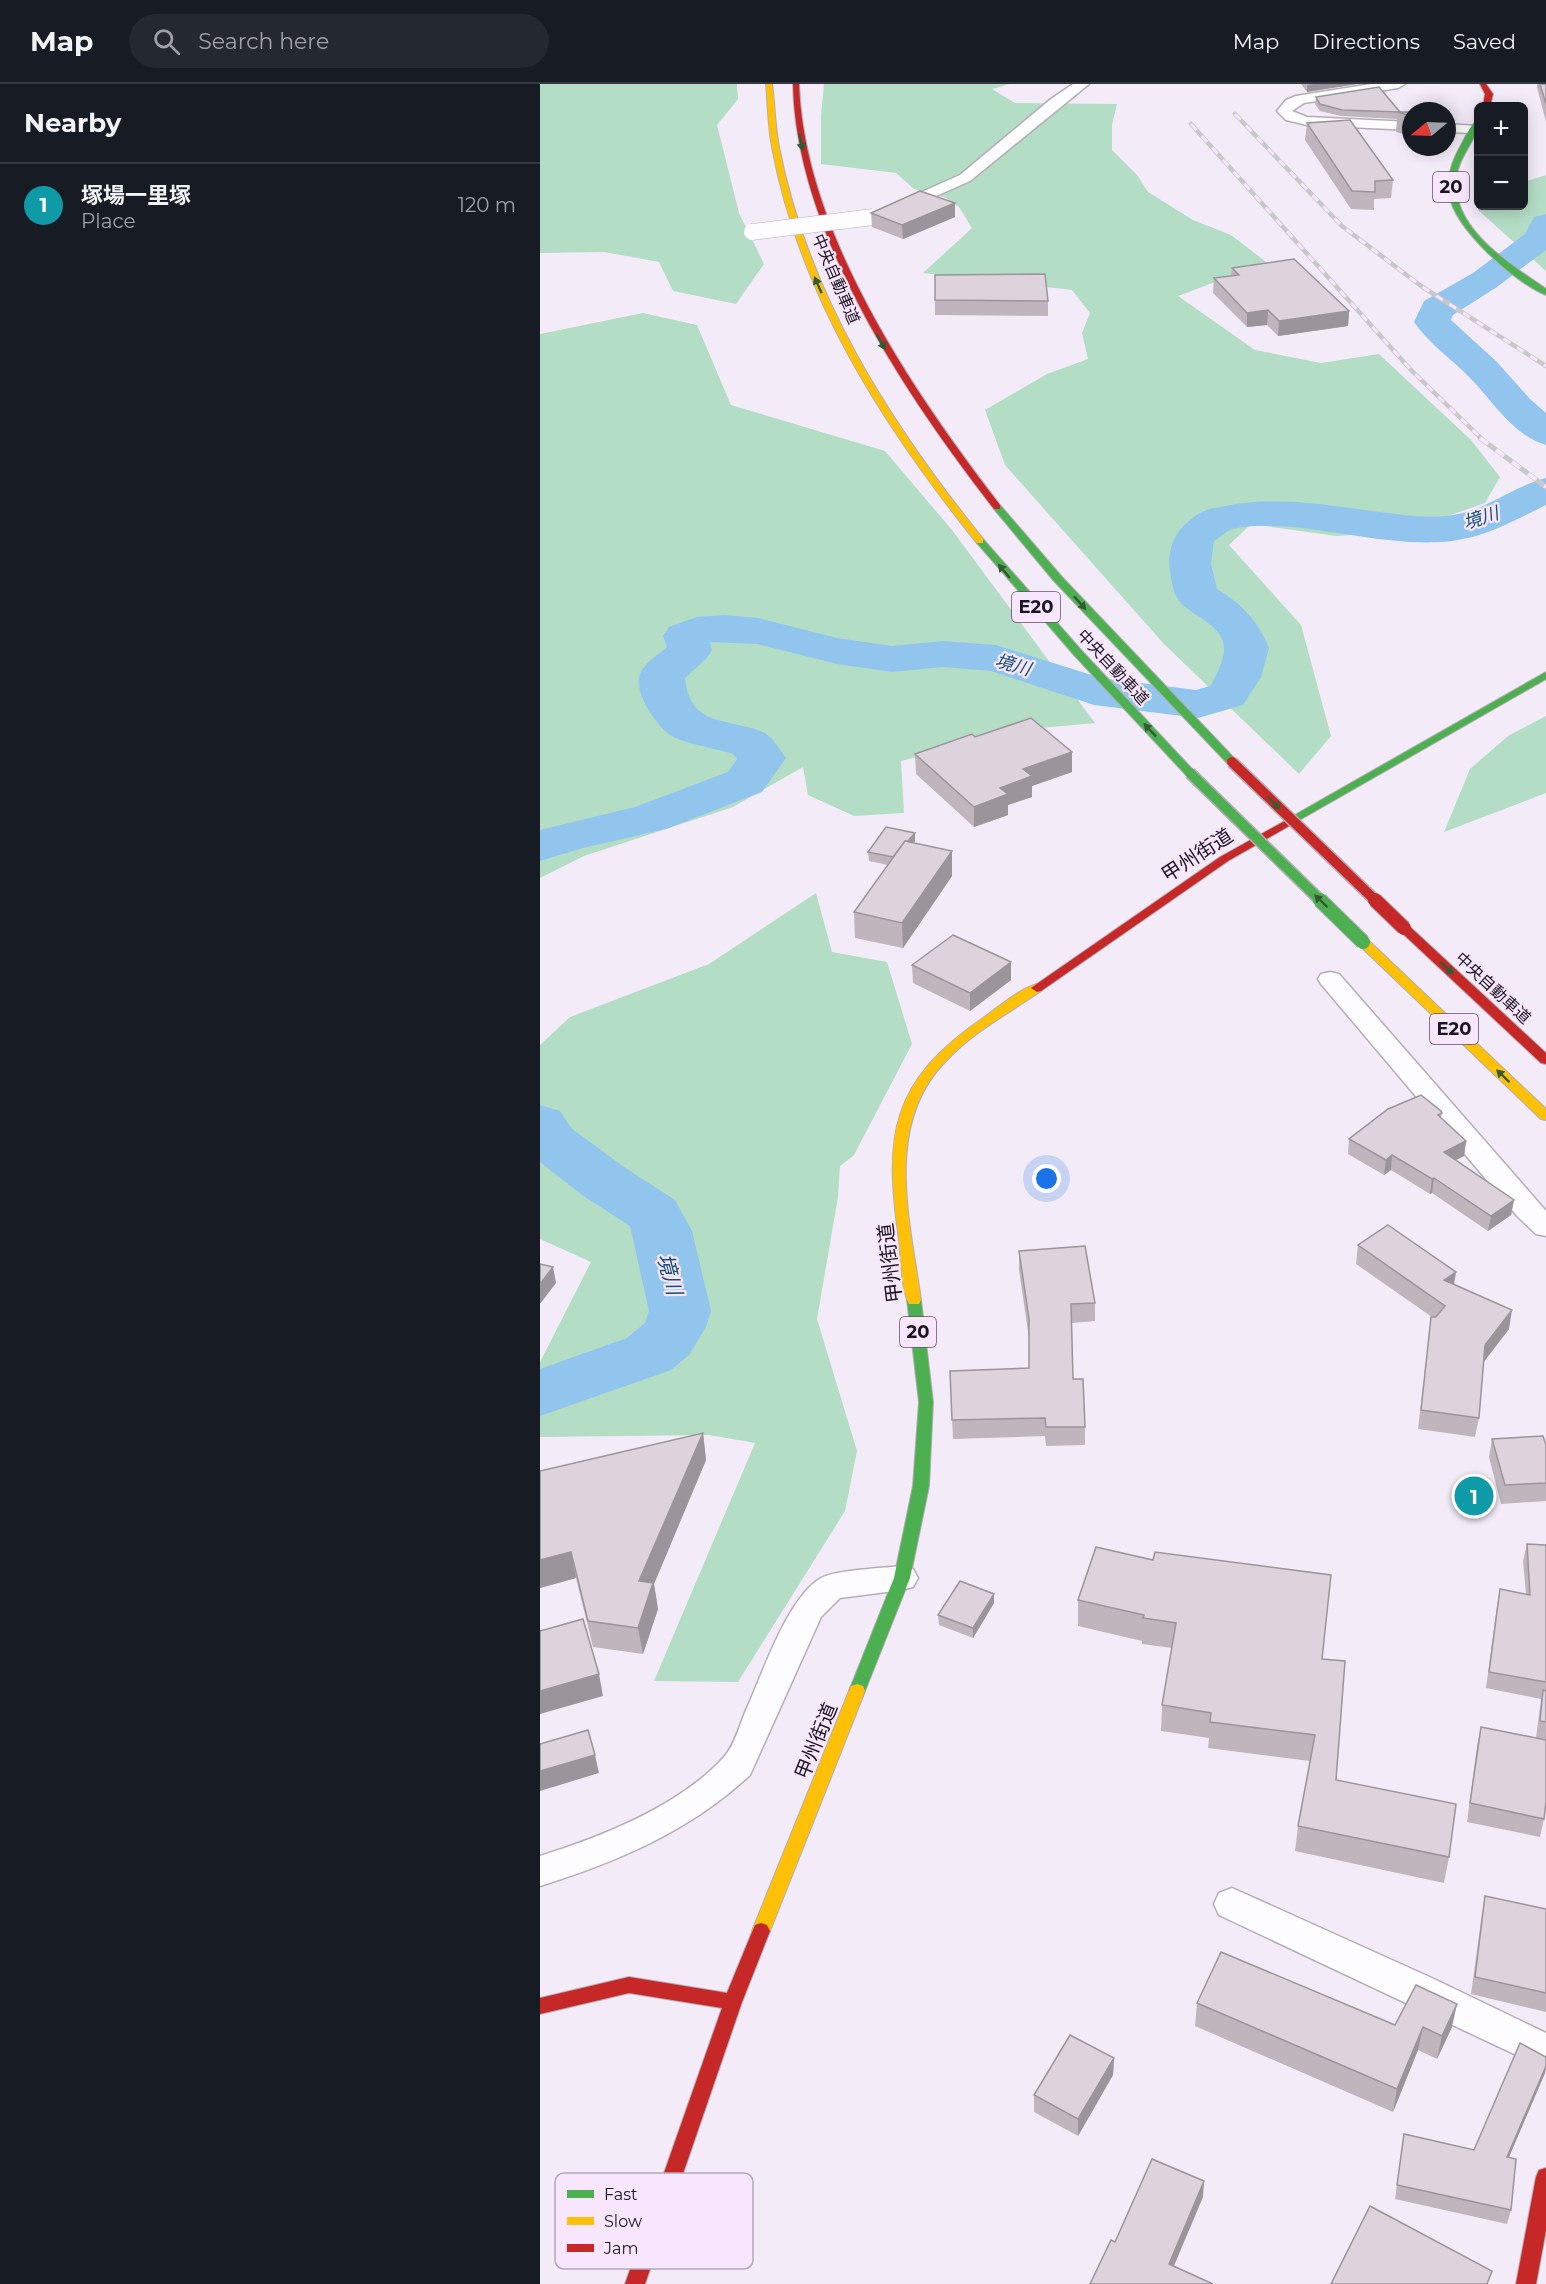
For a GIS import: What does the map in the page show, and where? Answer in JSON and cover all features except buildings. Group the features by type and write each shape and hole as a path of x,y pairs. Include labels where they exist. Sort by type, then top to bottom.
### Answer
{"main road":[{"name":"中央自動車道","path":"769,84 773,148 788,206 812,272 853,356 897,428 961,518 1066,642 1190,773 1546,1116"},
{"name":"中央自動車道","path":"796,84 795,101 804,157 816,200 841,264 888,353 961,462 1037,555 1114,640 1232,762 1404,928 1546,1060"},
{"path":"1483,84 1489,94 1488,102"},
{"name":"20","path":"1474,127 1456,165 1450,188 1459,216 1486,247 1546,293"},
{"name":"甲州街道","path":"673,2173 734,2002 902,1578 921,1486 926,1402 900,1180 900,1142 905,1114 921,1084 940,1059 967,1036 1224,859 1546,675"},
{"path":"540,2006 629,1985 734,2002"},
{"path":"1526,2284 1546,2177"},
{"name":"甲州街道","path":"634,2284 639,2269"}],"street":[{"path":"752,232 873,217 965,178 1056,102 1082,84"},
{"path":"1398,84 1301,99 1291,103 1284,111 1291,117 1307,121 1402,126"},
{"path":"1456,127 1474,125"},
{"path":"1330,980 1528,1210 1546,1227"},
{"path":"540,1871 569,1863 636,1833 691,1804 720,1783 738,1765 808,1609 832,1587 902,1578"},
{"path":"1232,1904 1421,1991 1546,2052"}],"green space":[{"path":"540,84 737,84 738,99 717,125 739,213 764,264 736,304 673,291 659,262 604,252 540,253"},
{"path":"824,84 1010,84 992,89 1015,103 1117,104 1112,125 1112,150 1137,175 1148,192 1193,220 1231,235 1278,271 1223,279 1178,296 1255,350 1321,363 1379,354 1471,440 1500,477 1485,503 1403,532 1336,536 1251,524 1229,545 1301,625 1331,736 1299,774 1164,644 1005,465 985,410 1047,374 1088,359 1082,333 1090,313 1072,290 923,273 972,228 959,207 946,198 914,189 896,173 821,164"},
{"path":"1546,175 1546,271 1478,210 1528,210 1528,181"},
{"path":"643,313 697,325 731,405 885,451 952,530 1095,723 1029,729 901,761 904,813 854,816 808,795 803,767 733,807 584,856 540,878 540,334"},
{"path":"1546,716 1546,793 1444,832 1470,769 1508,736"},
{"path":"816,893 832,952 887,962 912,1044 854,1155 840,1166 838,1197 817,1319 857,1451 845,1511 738,1682 654,1681 755,1443 709,1435 540,1437 540,1362 591,1262 540,1239 540,1045 570,1017 709,964"}],"waterway":[{"name":"境川","path":"1546,224 1539,239 1485,280 1437,309 1432,322 1484,370 1516,407 1546,433"},
{"name":"境川","path":"540,846 570,836 649,819 745,782 762,758 750,744 688,726 672,712 663,688 662,675 690,650 685,636 697,630 725,628 758,631 837,651 892,659 943,654 996,658 1094,691 1198,704 1227,695 1238,677 1247,648 1240,631 1213,605 1197,595 1193,580 1190,564 1193,540 1198,533 1217,520 1245,514 1280,514 1394,527 1453,528 1489,517 1546,490"},
{"name":"境川","path":"540,1124 550,1141 603,1181 654,1214 662,1231 680,1311 675,1327 667,1339 649,1354 540,1393"}],"railway":[{"path":"1235,114 1342,226 1421,286 1546,366"},
{"path":"1191,124 1411,370 1482,439"},
{"path":"1480,438 1546,487"}],"traffic: fast":[{"path":"1474,128 1453,174 1452,193 1458,211 1468,228 1482,244 1546,293"},
{"path":"997,507 1058,579 1232,762"},
{"path":"980,541 1078,653 1190,773"},
{"path":"1292,820 1546,675"},
{"path":"1190,773 1363,942"},
{"path":"857,1691 902,1578 921,1486 926,1402 914,1300"}],"traffic: slow":[{"path":"769,84 775,146 790,207 811,268 838,328 869,386 904,441 980,541"},
{"path":"1363,942 1546,1116"},
{"path":"914,1300 900,1184 901,1138 907,1109 914,1093 941,1058 975,1029 1037,988"},
{"path":"761,1931 857,1691"}],"traffic: jam":[{"path":"796,84 799,129 808,172 831,234 856,289 892,355 931,417 997,507"},
{"path":"1483,84 1489,94 1488,102"},
{"path":"1232,762 1404,928"},
{"path":"1037,988 1224,859 1292,820"},
{"path":"1404,928 1546,1060"},
{"path":"674,2173 733,2002 761,1931"},
{"path":"540,2006 629,1985 733,2002"},
{"path":"1526,2284 1546,2177"},
{"path":"635,2284 640,2269"}],"place":[{"name":"塚場一里塚","path":"1474,1496"}]}
